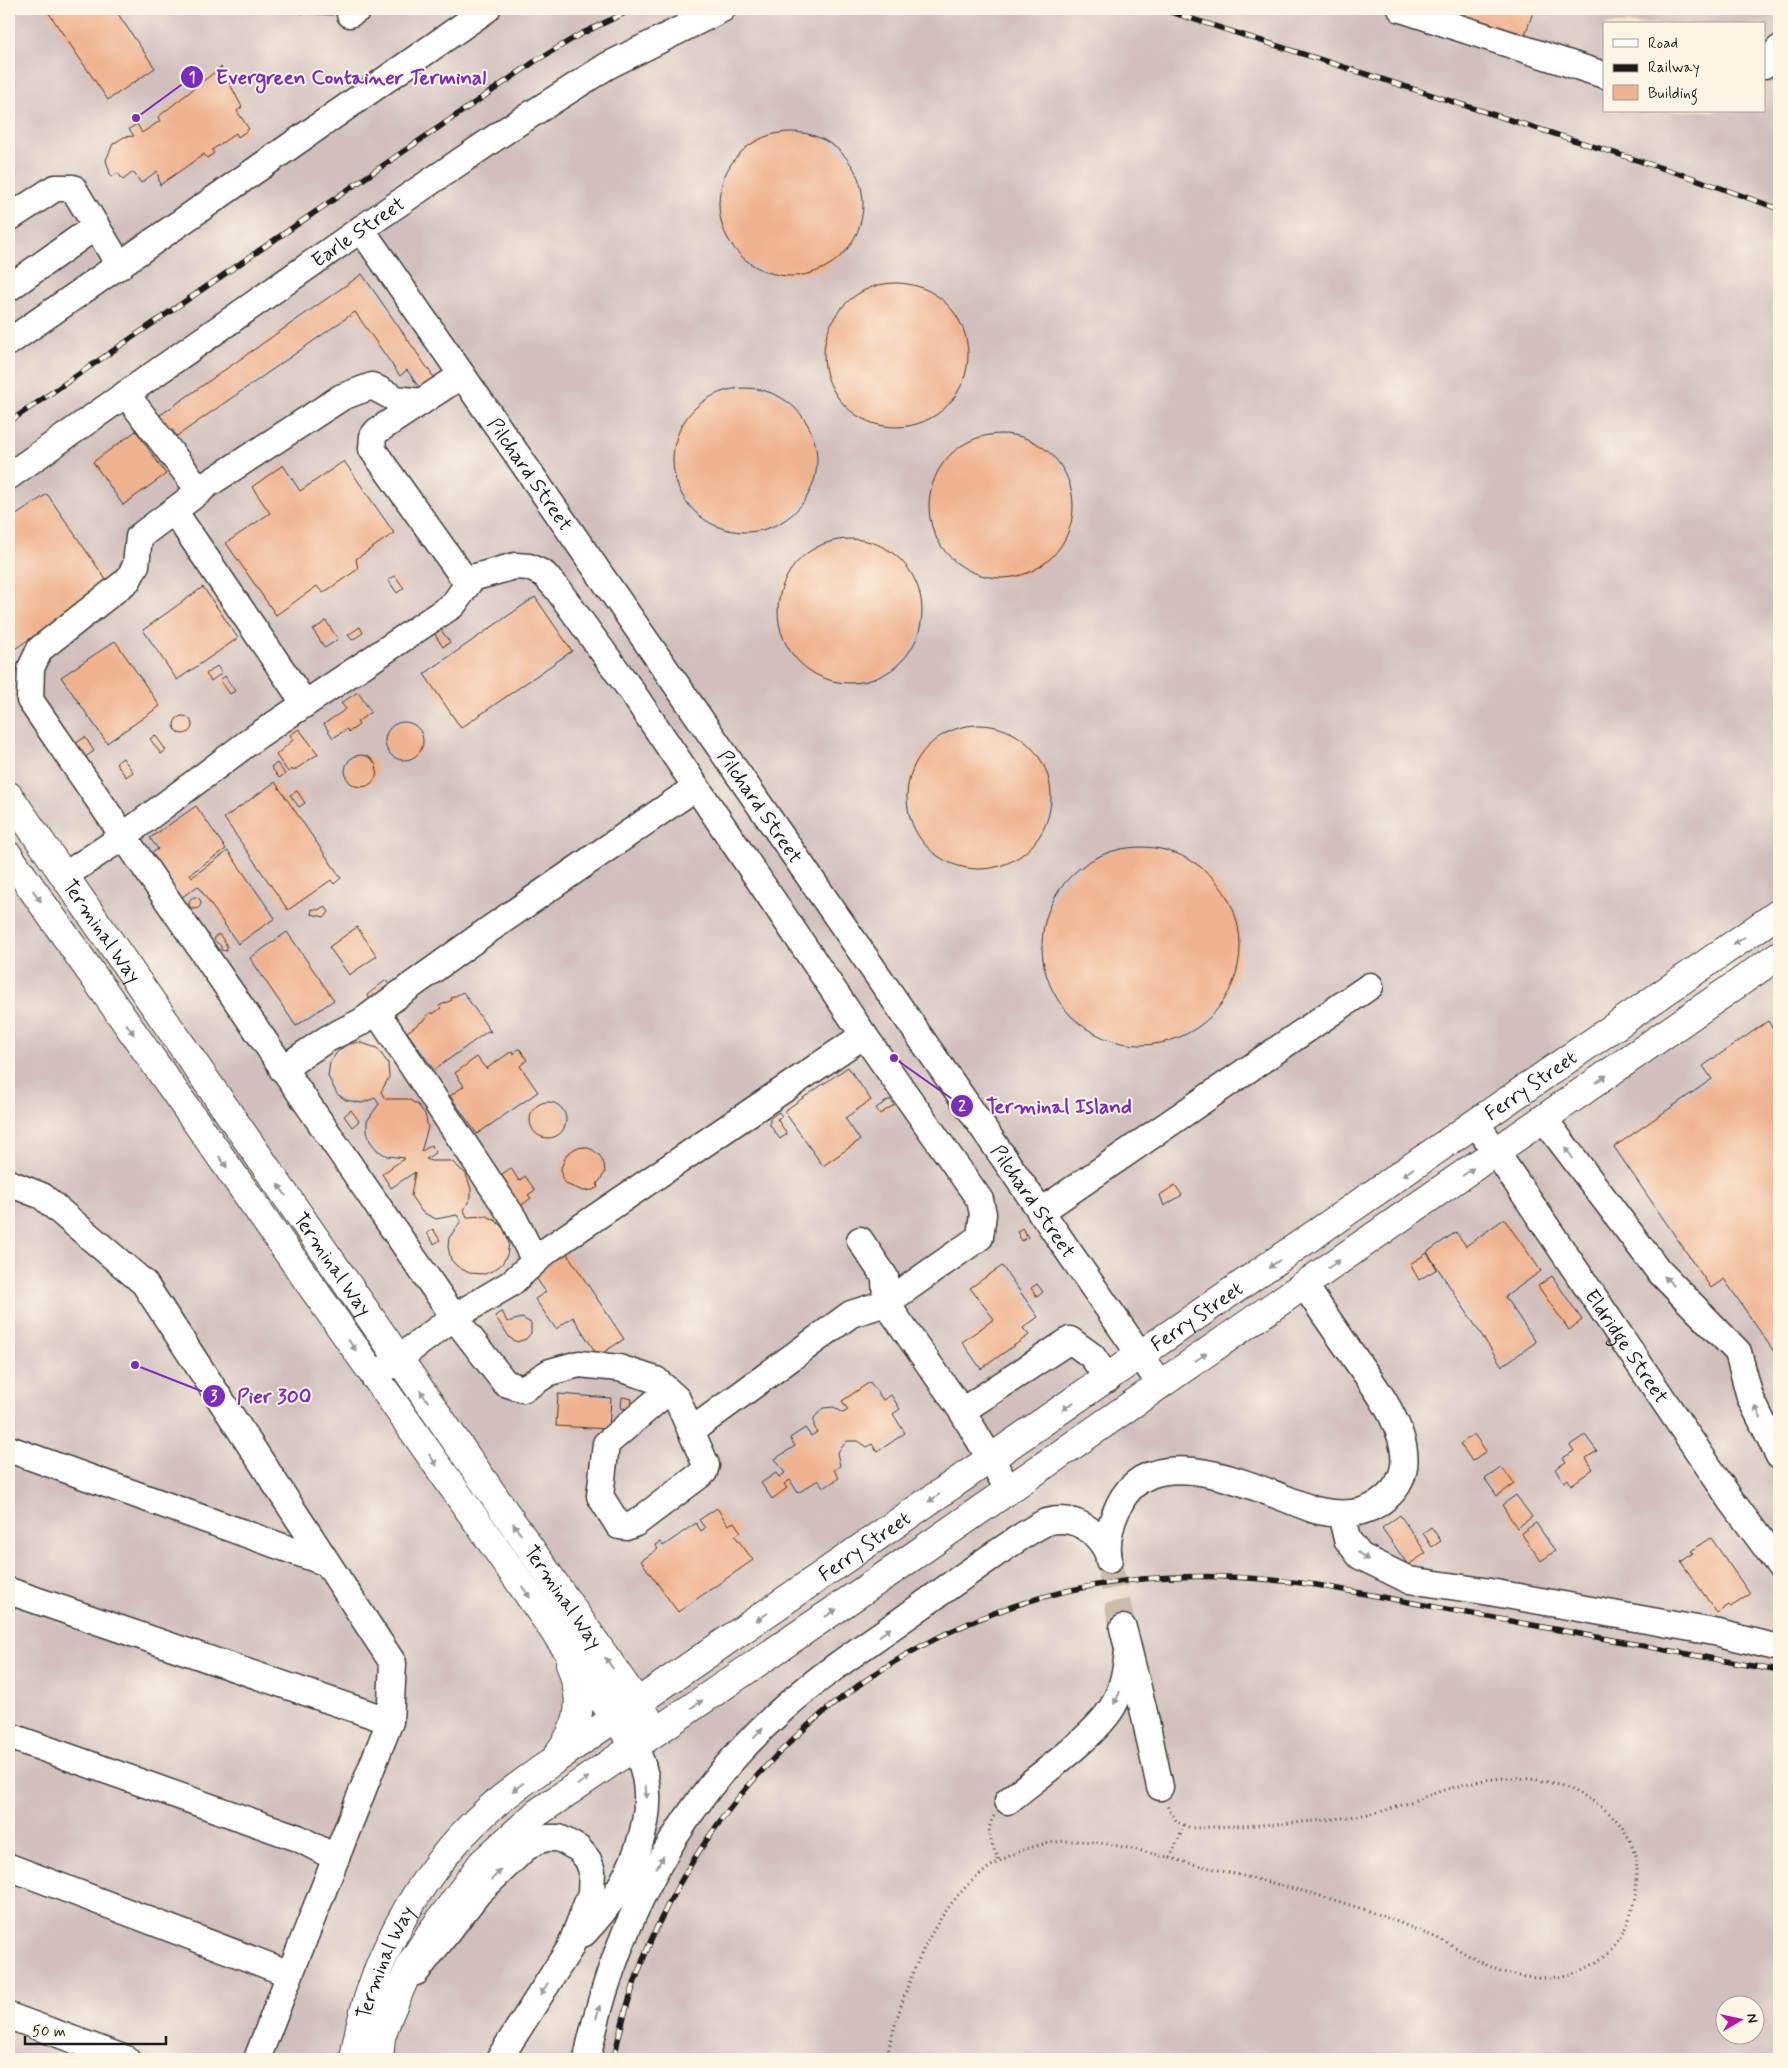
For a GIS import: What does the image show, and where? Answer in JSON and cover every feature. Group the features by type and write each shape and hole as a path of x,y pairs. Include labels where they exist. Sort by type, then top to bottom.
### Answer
{"main road":[{"name":"Terminal Way","path":"9,796 637,1702 645,1738"},
{"name":"Terminal Way","path":"9,856 615,1718 645,1738"},
{"name":"Ferry Street","path":"615,1718 1477,1124 1779,913"},
{"name":"Ferry Street","path":"379,2059 381,2036 412,1962 482,1863 537,1813 1161,1385 1779,955"},
{"path":"551,1763 569,1739 578,1715 579,1687 563,1644"},
{"name":"Terminal Way","path":"354,2059 365,2010 386,1950 424,1884 457,1841 488,1809 615,1718"}],"street":[{"path":"9,342 487,9"},
{"path":"1401,9 1603,75"},
{"name":"Earle Street","path":"9,476 361,229 607,66 715,10"},
{"path":"1766,63 1779,49"},
{"path":"9,218 55,188 73,188 120,266"},
{"path":"9,288 96,226"},
{"name":"Pilchard Street","path":"361,229 1161,1385"},
{"path":"462,375 378,431 373,436 372,449 463,577 472,578 515,566 529,567 544,574 558,590 613,666 864,1035 980,1200 983,1214 980,1237 886,1302 851,1314 691,1431"},
{"path":"421,402 396,399 372,386 342,397 200,491 139,537 136,565 128,580 40,649 31,668 30,700 454,1318 505,1383 523,1389 550,1372 579,1364 619,1368 656,1380 677,1399 706,1465 704,1472 636,1523 626,1527 619,1526 600,1496 606,1444 668,1391"},
{"path":"126,394 200,491"},
{"path":"174,511 306,704"},
{"path":"64,876 123,837 257,736 453,605 472,578"},
{"path":"282,1069 327,1039 361,1022 487,931 696,787"},
{"path":"1040,1212 1370,986"},
{"path":"376,1011 514,1219 535,1262"},
{"path":"374,1377 454,1318 510,1284 549,1249 864,1035"},
{"path":"1544,1119 1658,1270 1738,1352 1750,1397 1779,1456"},
{"name":"Eldridge Street","path":"1477,1124 1731,1500 1779,1565"},
{"path":"9,1183 42,1196 144,1283 393,1663 390,1722 257,2059"},
{"path":"860,1240 885,1276 886,1302 962,1411 1009,1490"},
{"path":"587,2059 611,1968 632,1916 650,1879 673,1840 712,1784 785,1707 933,1597 1046,1522 1058,1519 1077,1523 1096,1535 1108,1558 1110,1530 1116,1511 1130,1487 1140,1480 1170,1470 1198,1470 1315,1510 1341,1514 1372,1507 1388,1496 1399,1480 1404,1451 1396,1420 1304,1285"},
{"path":"962,1411 1070,1340 1092,1356 1108,1379"},
{"path":"9,1449 327,1563"},
{"path":"1341,1514 1347,1538 1360,1556 1409,1580 1484,1591 1719,1633 1779,1648"},
{"path":"9,1591 390,1722"},
{"path":"1008,1801 1073,1747 1104,1717 1119,1694 1125,1639 1144,1708 1160,1787"},
{"path":"9,1736 298,1838 336,1858"},
{"path":"499,2059 570,1948 598,1916 631,1866 639,1848 647,1810 644,1769 645,1738"},
{"path":"398,1994 434,1952 479,1892 524,1850 536,1841 546,1838 559,1838 579,1849 588,1860 592,1871 591,1894 570,1948"},
{"path":"9,1866 290,1974"},
{"path":"9,2016 126,2059"}],"path":[{"path":"886,2059 912,1975 943,1911 976,1877 999,1861 1024,1850 1051,1843 1073,1840 1136,1850 1265,1881 1374,1913 1438,1939 1506,1973 1523,1977 1543,1978 1578,1974 1592,1967 1608,1954 1620,1936 1632,1907 1637,1884 1637,1861 1632,1845 1613,1816 1592,1800 1562,1784 1539,1779 1492,1779 1460,1785 1379,1812 1273,1824 1191,1828 1184,1826 1171,1813 1160,1787"},
{"path":"999,1861 990,1839 990,1830 992,1819 1008,1801"},
{"path":"1170,1858 1184,1826"}],"shaded area":[{"path":"9,9 1779,9 1779,2059 9,2059"}],"building":[{"path":"46,9 123,9 118,14 155,68 108,100"},
{"path":"299,9 334,9 333,15 299,13"},
{"path":"1434,9 1523,9 1533,12 1524,38"},
{"path":"221,67 242,107 237,111 249,129 238,137 236,133 212,150 214,153 207,158 204,154 160,185 157,171 141,183 133,172 123,180 118,173 111,177 106,160 113,144 124,137 134,136 129,129 137,124 142,133 160,121 158,117"},
{"path":"791,132 818,138 831,144 842,153 851,164 857,177 863,204 857,231 851,244 842,255 831,264 818,270 791,276 764,270 751,264 740,255 731,244 725,231 719,204 725,177 731,164 740,153 751,144 764,138"},
{"path":"362,274 435,379 420,389 407,370 400,376 355,312 177,436 172,430 167,434 156,418"},
{"path":"896,283 910,284 924,289 936,295 947,304 956,315 962,327 967,341 967,369 962,383 956,395 947,406 936,415 924,421 910,426 896,427 882,426 868,421 856,415 845,406 836,395 830,383 825,369 824,355 825,341 830,327 836,315 845,304 856,295 868,289 882,284"},
{"path":"745,388 772,394 785,400 796,409 805,420 811,433 817,460 811,487 805,500 796,511 785,520 772,526 745,532 718,526 705,520 694,511 685,500 679,487 673,460 679,433 685,420 694,409 705,400 718,394"},
{"path":"136,431 166,474 123,505 93,462"},
{"path":"1001,434 1028,440 1041,446 1052,455 1061,466 1067,479 1073,506 1067,533 1061,546 1052,557 1041,566 1028,572 1001,578 974,572 961,566 950,557 941,546 935,533 929,506 935,479 941,466 950,455 961,446 974,440"},
{"path":"344,461 394,533 356,559 358,569 323,593 317,586 276,615 226,543 270,513 252,487 283,465 300,491"},
{"path":"47,494 109,584 9,653 9,520"},
{"path":"850,539 864,540 878,545 890,551 901,560 910,571 916,583 921,597 921,625 916,639 910,651 901,662 890,671 878,677 864,682 850,683 836,682 822,677 810,671 799,662 790,651 784,639 779,625 778,611 779,597 784,583 790,571 799,560 810,551 822,545 836,540"},
{"path":"395,576 404,588 397,593 388,580"},
{"path":"203,587 238,638 177,680 143,630"},
{"path":"535,597 572,651 461,728 424,674"},
{"path":"326,621 338,639 325,648 313,630"},
{"path":"360,627 363,633 352,640 348,635"},
{"path":"440,629 450,642 443,647 434,633"},
{"path":"115,641 160,706 107,743 61,677"},
{"path":"217,666 222,673 211,681 206,674"},
{"path":"225,676 235,691 230,694 220,680"},
{"path":"358,692 371,712 357,722 359,725 349,732 347,729 333,738 324,724 346,709 341,703"},
{"path":"179,716 187,716 192,721 190,732 179,734 174,729 174,721"},
{"path":"404,722 417,728 423,741 417,754 404,760 391,754 385,741 391,728"},
{"path":"979,725 1007,731 1019,737 1030,746 1039,757 1045,769 1051,797 1045,825 1039,837 1030,848 1019,857 1007,863 979,869 951,863 939,857 928,848 919,837 913,825 907,797 913,769 919,757 928,746 939,737 951,731"},
{"path":"299,729 318,754 293,771 292,769 288,772 276,755 293,740 290,735"},
{"path":"155,735 166,750 161,754 150,739"},
{"path":"85,737 94,751 84,758 75,744"},
{"path":"361,755 367,756 372,760 376,765 376,777 372,782 367,786 361,787 355,786 350,782 346,777 345,771 346,765 350,760 355,756"},
{"path":"123,758 133,772 126,777 116,763"},
{"path":"277,763 285,774 279,778 271,767"},
{"path":"275,782 341,878 334,884 331,880 288,910 224,818"},
{"path":"297,791 305,803 299,807 290,795"},
{"path":"196,806 226,849 190,874 192,877 228,851 275,918 238,944 198,886 182,897 152,853 158,849 150,838"},
{"path":"1131,847 1151,847 1179,854 1204,869 1218,883 1233,908 1240,936 1240,956 1233,984 1218,1009 1204,1023 1179,1038 1170,1041 1151,1045 1131,1045 1103,1038 1078,1023 1064,1009 1049,984 1046,975 1042,956 1042,936 1049,908 1064,883 1078,869 1103,854 1112,851"},
{"path":"193,897 197,897 201,903 197,909 193,909 189,905 189,901"},
{"path":"325,906 329,912 325,917 311,914 312,909 318,910"},
{"path":"357,927 377,956 349,975 329,947"},
{"path":"287,932 334,1000 296,1026 250,958"},
{"path":"216,935 220,935 227,946 227,951 221,950 221,946 214,940"},
{"path":"386,980 391,988 372,1002 367,995"},
{"path":"463,992 491,1032 488,1031 434,1070 407,1032 427,1018 426,1016 432,1012 433,1014 441,1008 439,1006"},
{"path":"1768,1021 1777,1035 1779,1033 1779,1359 1724,1279 1711,1288 1614,1147 1712,1079 1703,1066"},
{"path":"358,1042 377,1048 388,1063 389,1077 381,1092 385,1099 408,1099 418,1105 425,1114 428,1127 421,1152 431,1145 436,1152 426,1159 431,1161 451,1161 466,1174 471,1189 471,1197 464,1210 467,1217 487,1216 496,1221 505,1230 509,1244 507,1255 502,1264 494,1270 485,1274 469,1273 458,1267 451,1260 448,1247 449,1238 461,1221 457,1215 436,1219 422,1212 411,1196 415,1172 391,1188 382,1174 405,1158 387,1156 377,1150 370,1141 367,1121 379,1104 375,1098 362,1103 346,1100 337,1094 328,1076 330,1062 338,1051 346,1045"},
{"path":"520,1049 527,1060 520,1066 538,1092 477,1134 450,1096 464,1086 455,1073 477,1057 486,1069 512,1051 514,1054 516,1050"},
{"path":"848,1067 871,1100 845,1118 860,1140 823,1166 784,1111"},
{"path":"890,1099 894,1105 880,1114 876,1108"},
{"path":"548,1102 555,1103 561,1107 565,1113 565,1127 561,1133 555,1137 548,1138 541,1137 535,1133 531,1127 530,1120 531,1113 535,1107 541,1103"},
{"path":"351,1110 359,1121 352,1127 344,1116"},
{"path":"779,1112 782,1116 777,1119 787,1134 780,1139 770,1125 770,1118"},
{"path":"585,1147 593,1150 600,1156 604,1164 605,1173 597,1184 598,1187 593,1190 583,1191 568,1185 562,1179 561,1168 567,1154 576,1148"},
{"path":"511,1168 519,1181 525,1176 535,1190 528,1195 531,1198 517,1209 496,1178"},
{"path":"1175,1185 1182,1195 1164,1206 1160,1195"},
{"path":"1504,1219 1541,1271 1505,1297 1536,1342 1502,1366 1427,1252 1456,1232 1466,1246"},
{"path":"1022,1228 1028,1237 1022,1241 1017,1232"},
{"path":"433,1229 440,1240 434,1244 427,1233"},
{"path":"566,1252 624,1339 598,1356 573,1317 556,1329 535,1299 546,1292 534,1275"},
{"path":"1427,1253 1437,1269 1419,1280 1410,1264"},
{"path":"1002,1266 1038,1317 1023,1328 1029,1335 981,1369 962,1342 994,1319 970,1288"},
{"path":"1552,1276 1582,1320 1569,1330 1538,1286"},
{"path":"1037,1284 1043,1292 1037,1297 1031,1288"},
{"path":"502,1311 507,1322 522,1318 531,1323 531,1333 526,1339 517,1342 510,1338 495,1316"},
{"path":"870,1382 883,1400 891,1395 900,1409 893,1414 905,1433 877,1452 872,1444 867,1447 858,1441 847,1441 837,1453 840,1466 834,1470 839,1478 824,1488 818,1480 798,1493 790,1480 784,1484 787,1488 772,1499 761,1483 776,1473 779,1477 785,1473 775,1459 795,1446 790,1438 805,1428 811,1436 817,1432 814,1426 814,1418 823,1408 834,1407 843,1413 848,1410 842,1401"},
{"path":"558,1394 611,1398 609,1429 556,1426"},
{"path":"622,1397 632,1399 631,1409 621,1408"},
{"path":"1474,1434 1486,1451 1472,1461 1460,1444"},
{"path":"1585,1435 1597,1451 1586,1458 1593,1469 1571,1485 1568,1479 1564,1482 1555,1469 1566,1462 1563,1458 1574,1451 1570,1445"},
{"path":"1502,1467 1514,1484 1497,1496 1485,1479"},
{"path":"1516,1495 1532,1517 1517,1528 1502,1505"},
{"path":"717,1508 728,1525 734,1522 741,1532 735,1536 753,1560 678,1612 641,1561 658,1549 655,1545 660,1542 663,1546 696,1523 701,1531 705,1528 699,1520"},
{"path":"1400,1515 1426,1553 1408,1565 1382,1528"},
{"path":"1536,1523 1555,1551 1541,1561 1521,1533"},
{"path":"1431,1527 1441,1541 1432,1547 1423,1533"},
{"path":"1711,1538 1750,1594 1731,1607 1729,1605 1717,1613 1681,1562 1693,1553 1691,1551"}],"tunnel":[{"path":"1109,1563 1123,1628"}],"railway":[{"path":"9,422 534,62 579,35 633,9"},
{"path":"1161,9 1690,177 1779,209"},
{"path":"614,2059 639,1969 679,1885 731,1808 793,1739 865,1681 946,1634 1032,1600 1124,1581 1196,1576 1269,1579 1317,1585 1779,1671"}],"place":[{"name":"Evergreen Container Terminal","path":"136,118"},
{"name":"Terminal Island","path":"894,1058"},
{"name":"Pier 300","path":"135,1365"}]}
